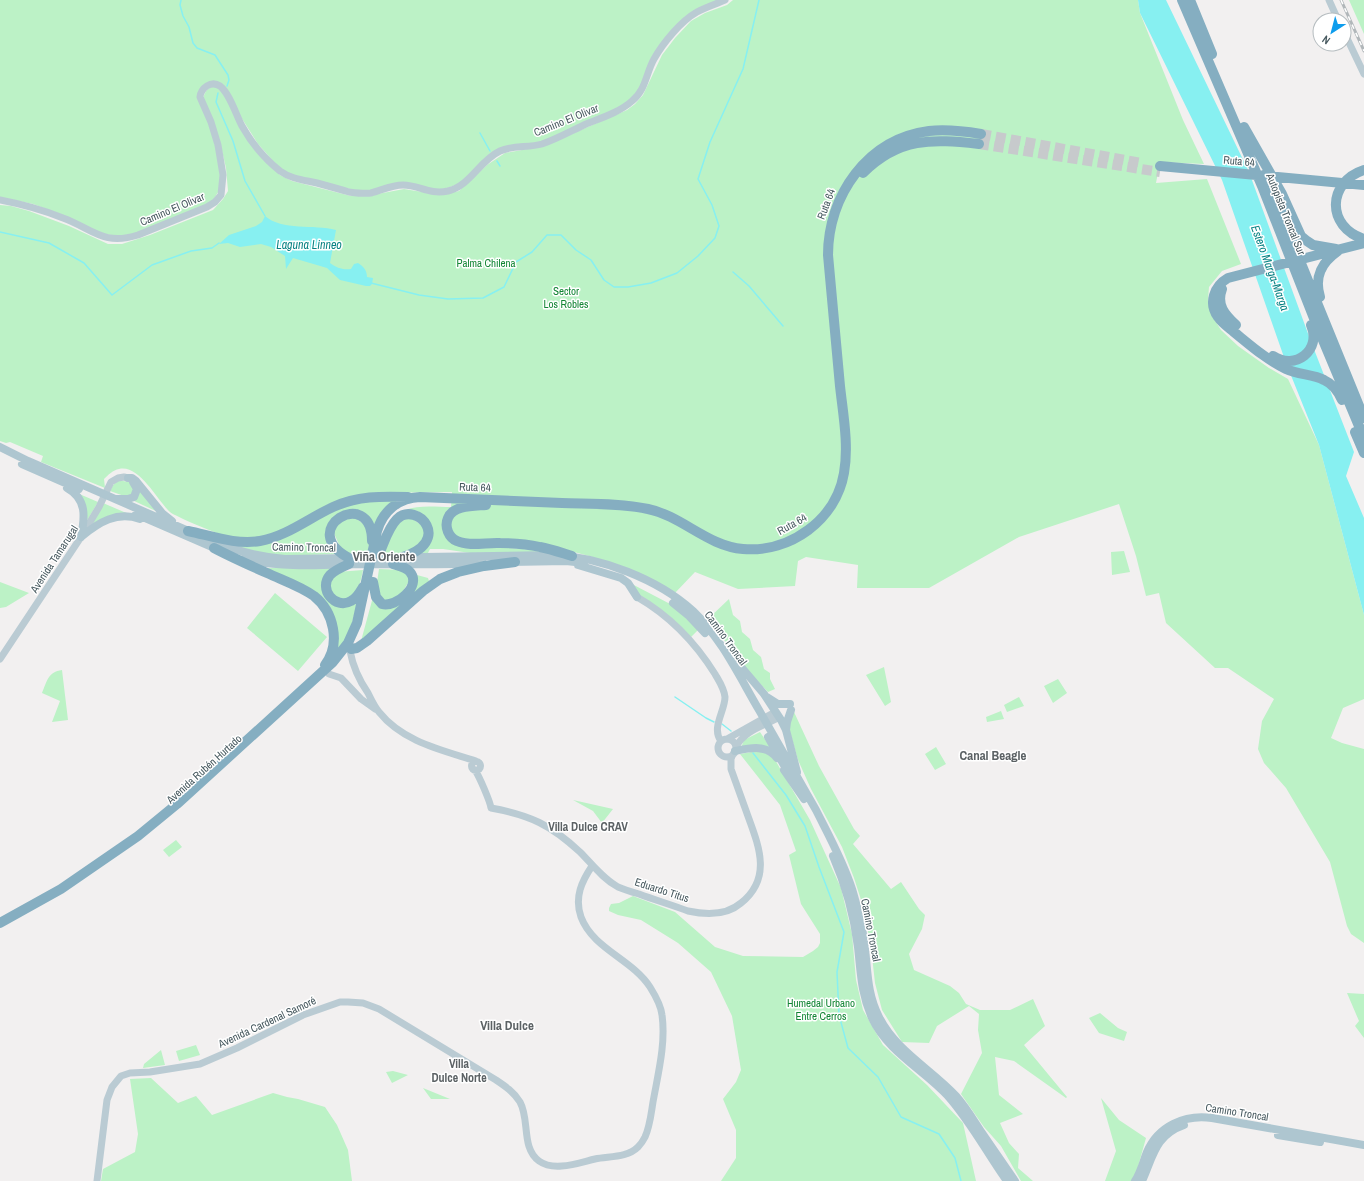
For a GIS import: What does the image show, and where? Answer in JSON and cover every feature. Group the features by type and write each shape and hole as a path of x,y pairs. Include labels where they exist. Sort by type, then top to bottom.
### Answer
{"highway":[{"name":"Autopista Troncal Sur","path":"1182,0 1271,208 1315,321 1364,438"},
{"name":"Autopista Troncal Sur","path":"1190,0 1283,217 1364,418"},
{"path":"1244,127 1282,194 1301,236 1314,245 1340,249"},
{"name":"Ruta 64","path":"369,582 378,558 383,530 387,521 394,513 407,505 422,502 486,504 640,513 663,519 715,547 745,554 776,551 797,543 810,535 827,519 840,500 848,478 850,463 849,426 833,252 835,230 842,206 861,175 895,150 935,140 951,141 980,139 953,130 936,130 920,132 897,140 876,153 864,164 851,179 839,200 830,228 828,255 844,426 845,465 840,489 833,503 818,522 806,532 772,546 758,549 745,549 730,547 716,542 666,514 642,508 420,497 409,498 399,502 387,512 379,526 378,558"},
{"name":"Ruta 64","path":"1364,185 1160,169 1364,191"},
{"path":"1364,170 1354,174 1343,185 1338,193 1336,203 1337,215 1343,225 1352,234 1364,239"},
{"path":"1235,276 1225,285 1221,292 1221,309 1229,319 1279,359 1287,361 1302,357 1311,348 1314,340 1314,332 1283,248 1271,208"},
{"path":"1363,451 1340,395 1332,385 1324,379 1293,372 1276,363 1224,324 1216,314 1213,306 1215,293 1222,283 1235,276 1364,243"},
{"path":"1340,249 1322,269 1317,288 1364,408"},
{"path":"188,531 240,542 260,541 281,535 348,501 381,496 420,497"},
{"path":"486,504 453,511 449,516 446,525 451,537 462,543 533,545 569,559"},
{"path":"354,561 336,549 332,543 330,535 331,528 335,521 340,516 347,514 355,514 362,517 370,525 378,558"},
{"path":"354,561 334,572 327,579 326,590 331,598 340,603 350,602 369,582 376,597 382,604 391,604 404,596 412,584 413,576 397,561 419,550 424,545 428,532 427,526 423,520 417,516 407,514 397,519 390,529 378,558"},
{"path":"214,548 306,591 323,605 329,615 332,626 333,644 328,661 314,679"},
{"path":"351,650 367,642 423,591 440,580 458,572 484,566 515,562"},
{"name":"Avenida Rubén Hurtado","path":"0,923 61,889 141,833 170,810 339,656 351,637 357,623 369,582"},
{"name":"Avenida Rubén Hurtado","path":"0,928 65,893 141,840 176,811 341,664 351,650 362,626 369,582"}],"main road":[{"name":"Camino Troncal","path":"0,447 99,495"},
{"name":"Camino Troncal","path":"0,454 39,472 112,500 214,548 242,558 270,564 285,565 378,558 437,565 569,559 621,574 642,584 676,604 689,616 715,646 801,783 827,831 849,880 864,939 870,994 879,1017 893,1039 914,1059 944,1083 958,1099 1015,1181"},
{"path":"39,472 71,490 78,497 83,510 84,523 81,537"},
{"path":"128,478 132,478 136,481 174,528"},
{"path":"112,500 131,498 136,494 137,486 128,478"},
{"path":"81,537 94,526 103,521 120,516 133,517 174,528"},
{"name":"Camino Troncal","path":"174,528 188,531 232,549 266,557 354,561"},
{"name":"Camino Troncal","path":"397,561 569,559 606,564 622,570 656,586 692,610 727,655 756,711"},
{"path":"569,559 621,578 628,583 636,597"},
{"path":"709,630 764,694 777,715 786,730 801,783"},
{"path":"764,694 775,703 784,704 791,707 786,730"},
{"name":"Camino Troncal","path":"767,729 828,845 848,895 858,946 864,996 876,1025 889,1044 938,1086 954,1104 1007,1181"},
{"path":"735,751 747,748 760,748 770,751 776,757 790,781 804,800"},
{"name":"Camino Troncal","path":"1135,1181 1153,1140 1160,1132 1169,1126 1186,1119 1199,1117 1212,1118 1320,1139"},
{"name":"Camino Troncal","path":"1142,1181 1154,1150 1159,1142 1175,1129 1192,1123 1210,1123 1320,1139"},
{"path":"1320,1139 1364,1145"},
{"path":"1320,1139 1364,1150"}],"street":[{"name":"Camino El Olivar","path":"0,200 21,204 63,218 96,235 116,239 128,239 207,207 219,199 223,182 218,145 211,122 200,97 205,87 212,84 216,84 223,90 243,128 257,147 273,164 287,175 355,193 371,192 392,186 404,185 430,192 447,191 466,182 486,160 500,151 518,146 541,144 605,117 629,104 636,98 642,89 654,59 681,26 695,13 725,0"},
{"path":"1329,0 1334,12"},
{"path":"1352,49 1364,74"},
{"name":"Avenida Tamarugal","path":"0,660 81,537 99,507 111,482 124,476 128,478"},
{"name":"Eduardo Titus","path":"330,674 341,678 395,727 419,742 475,766 491,808 517,814 543,824 556,832 606,879 618,887 693,912 712,914 723,912 740,904 750,894 760,876 761,858 756,838 732,769 719,749 724,740 719,738 718,729 724,700 722,686 701,652 671,620 636,597"},
{"name":"Eduardo Titus","path":"351,650 356,672 378,712"},
{"path":"362,698 368,694"},
{"path":"724,740 777,715"},
{"path":"723,755 727,756 735,751 740,740 746,734 777,715"},
{"path":"724,740 733,741 735,751"},
{"name":"Eduardo Titus","path":"732,769 731,758 735,751"},
{"name":"Avenida Cardenal Samoré","path":"97,1181 108,1092 121,1076 130,1073 150,1072 200,1064 303,1015 332,1005 348,1002 363,1003 380,1009 510,1090 518,1098 523,1108 530,1151 539,1161 546,1165 551,1167 566,1165 625,1154 636,1148 645,1137 650,1122 663,1042 662,1013 654,993 644,979 624,961 595,939 580,915 578,897 582,882 592,866"}],"green space":[{"path":"0,0 722,0 700,9 670,36 640,90 629,103 549,140 502,149 463,182 445,189 437,190 418,186 363,192 295,176 284,171 258,144 239,114 213,82 200,93 209,121 222,174 220,189 212,202 135,234 123,236 101,234 63,215 33,204 0,197"},
{"path":"733,0 1138,0 1140,13 1183,120 1204,164 1160,162 1156,183 1207,179 1241,264 1222,271 1209,287 1208,300 1212,316 1221,330 1238,346 1269,368 1288,379 1319,445 1364,615 1364,699 1343,708 1331,738 1342,743 1364,749 1364,943 1351,934 1347,926 1330,862 1286,788 1264,763 1258,749 1262,721 1274,699 1228,668 1215,668 1166,623 1159,593 1146,596 1136,556 1119,504 1019,537 929,588 857,588 858,565 806,557 798,561 795,586 738,589 695,572 675,593 655,582 593,557 547,545 460,541 451,531 451,510 445,519 444,528 448,538 457,544 470,547 494,547 543,551 470,553 443,549 430,549 428,553 419,554 427,547 431,539 429,522 424,515 417,511 409,510 395,518 388,528 393,519 399,513 407,509 415,507 451,507 452,492 370,493 354,496 325,507 271,534 257,538 243,539 223,536 173,514 165,507 147,484 134,472 126,469 119,469 109,474 104,479 105,488 41,462 43,456 10,442 6,443 0,441 0,205 11,206 29,211 69,226 108,244 122,244 150,235 213,210 228,191 226,168 219,138 203,99 207,90 216,85 222,90 243,132 255,148 280,175 292,181 351,196 367,196 404,189 441,195 459,191 487,165 505,153 544,146 627,110 643,95 662,55 691,21 705,13 727,5"},
{"path":"1349,0 1364,0 1364,34"},
{"path":"118,481 129,482 135,491 127,497 110,491 113,485"},
{"path":"139,489 158,512 132,500"},
{"path":"77,493 98,502 85,524"},
{"path":"399,498 374,531 359,513 330,522 339,554 276,556 235,547 256,544 349,504"},
{"path":"103,503 131,515 90,526"},
{"path":"354,517 365,525 370,538 368,553 349,553 341,549 332,529 336,522"},
{"path":"410,517 424,527 424,540 405,554 381,554 394,525"},
{"path":"1124,551 1130,572 1112,575 1111,552"},
{"path":"262,568 332,568 327,598 358,600 351,627 344,642 329,662 332,612"},
{"path":"379,569 403,570 411,578 400,596 383,602 376,589"},
{"path":"363,570 358,588 349,598 344,601 332,595 330,581 337,572"},
{"path":"417,575 428,578 429,581 361,641 373,597 392,607"},
{"path":"0,582 29,593 6,607 0,608"},
{"path":"630,583 674,606 698,630 691,637 639,596"},
{"path":"275,593 327,637 298,671 247,628"},
{"path":"729,599 733,615 740,621 742,632 750,639 753,650 761,657 764,669 770,673 770,679 775,689 768,692 742,665 736,655 709,621 709,618"},
{"path":"884,667 891,702 885,706 866,675"},
{"path":"62,670 68,720 52,722 60,701 42,693 51,675"},
{"path":"1058,679 1067,693 1053,703 1044,686"},
{"path":"1019,697 1024,706 1007,712 1004,705"},
{"path":"1001,711 1004,719 987,722 986,717"},
{"path":"794,712 819,766 854,829 860,836 853,844 891,889 901,882 919,909 925,915 922,929 909,954 914,970 950,986 959,993 966,1004 980,1010 1010,1010 1033,999 1045,1026 1024,1045 1067,1097 1066,1098 1014,1061 995,1057 999,1095 1023,1114 1000,1123 1009,1143 1019,1154 1018,1168 1033,1181 1021,1181 1001,1146 984,1127 961,1094 982,1053 978,1030 979,1014 969,1006 937,1026 929,1043 902,1042 882,1010 875,983 871,947 863,906 842,847 811,789 798,760 788,725"},
{"path":"760,732 772,750 741,748 744,740"},
{"path":"936,747 946,764 935,770 925,754"},
{"name":"Humedal Urbano Entre Cerros","path":"757,751 767,753 774,758 810,820 841,888 852,934 856,980 863,1010 883,1045 927,1085 963,1123 976,1181 721,1181 736,1158 736,1130 723,1099 736,1082 741,1070 732,1016 711,972 678,943 641,920 618,915 609,911 609,908 611,904 619,903 633,896 675,912 715,947 743,956 803,957 818,947 820,943 820,934 801,904 789,855 796,851 780,805 740,754"},
{"path":"573,800 613,809 602,823 593,811"},
{"path":"176,840 182,847 169,857 163,850"},
{"path":"1347,993 1364,994 1364,1038 1355,1026 1359,1021"},
{"path":"1100,1013 1118,1028 1127,1032 1124,1041 1099,1033 1089,1018"},
{"path":"196,1045 200,1055 179,1061 176,1051"},
{"path":"161,1050 165,1065 143,1068 144,1064"},
{"path":"393,1071 408,1075 392,1083 386,1072"},
{"path":"151,1078 178,1103 196,1096 212,1115 273,1093 325,1107 337,1125 348,1150 352,1181 101,1181 103,1169 135,1152 138,1134 130,1079"},
{"path":"423,1088 450,1099 431,1099"},
{"path":"1101,1098 1119,1120 1146,1138 1136,1174 1131,1181 1105,1181 1116,1151"}],"water":[{"name":"Estero Marga-Marga","path":"1138,0 1166,0 1249,172 1310,339 1354,452 1346,476 1364,518 1364,615 1319,445 1286,363 1222,180 1140,13"},
{"name":"Laguna Linneo","path":"265,216 280,224 336,230 330,263 345,269 351,269 354,264 358,263 362,265 367,277 373,278 372,284 370,286 366,286 340,280 327,268 293,258 286,269 285,256 271,247 261,244 240,247 228,243 219,244 229,235 256,226 262,222"}],"waterway":[{"path":"181,0 180,5 183,16 189,27 193,43 197,48 215,55 228,75 229,80 227,86"},
{"path":"371,283 419,295 448,299 483,298 504,287 516,262 532,252 547,235 561,235 576,250 591,260 604,280 614,287 628,287 651,283 677,273 698,256 715,238 719,226 712,205 698,179 710,142 743,69 759,0"},
{"path":"218,93 216,102 233,141 245,181 265,216"},
{"path":"480,133 490,151"},
{"path":"497,161 500,166"},
{"path":"0,232 49,243 84,263 112,295 152,265 191,251 212,248 219,243"},
{"path":"733,272 749,286 783,326"},
{"path":"675,697 714,722"},
{"path":"722,724 731,731"},
{"path":"753,753 786,795 805,826 844,932 837,972 839,1015 848,1048 878,1077 901,1117 939,1134 955,1158 961,1181"}],"tunnel":[{"path":"981,134 1142,163"},
{"path":"979,144 1160,172"}],"railway":[{"path":"1341,0 1364,51"}],"district":[{"name":"Viña Oriente","path":"384,556"},
{"name":"Canal Beagle","path":"993,755"},
{"name":"Villa Dulce CRAV","path":"588,827"},
{"name":"Villa Dulce","path":"507,1025"},
{"name":"Villa Dulce Norte","path":"459,1071"}],"park label":[{"name":"Palma Chilena","path":"486,263"},
{"name":"Sector Los Robles","path":"566,297"}]}
